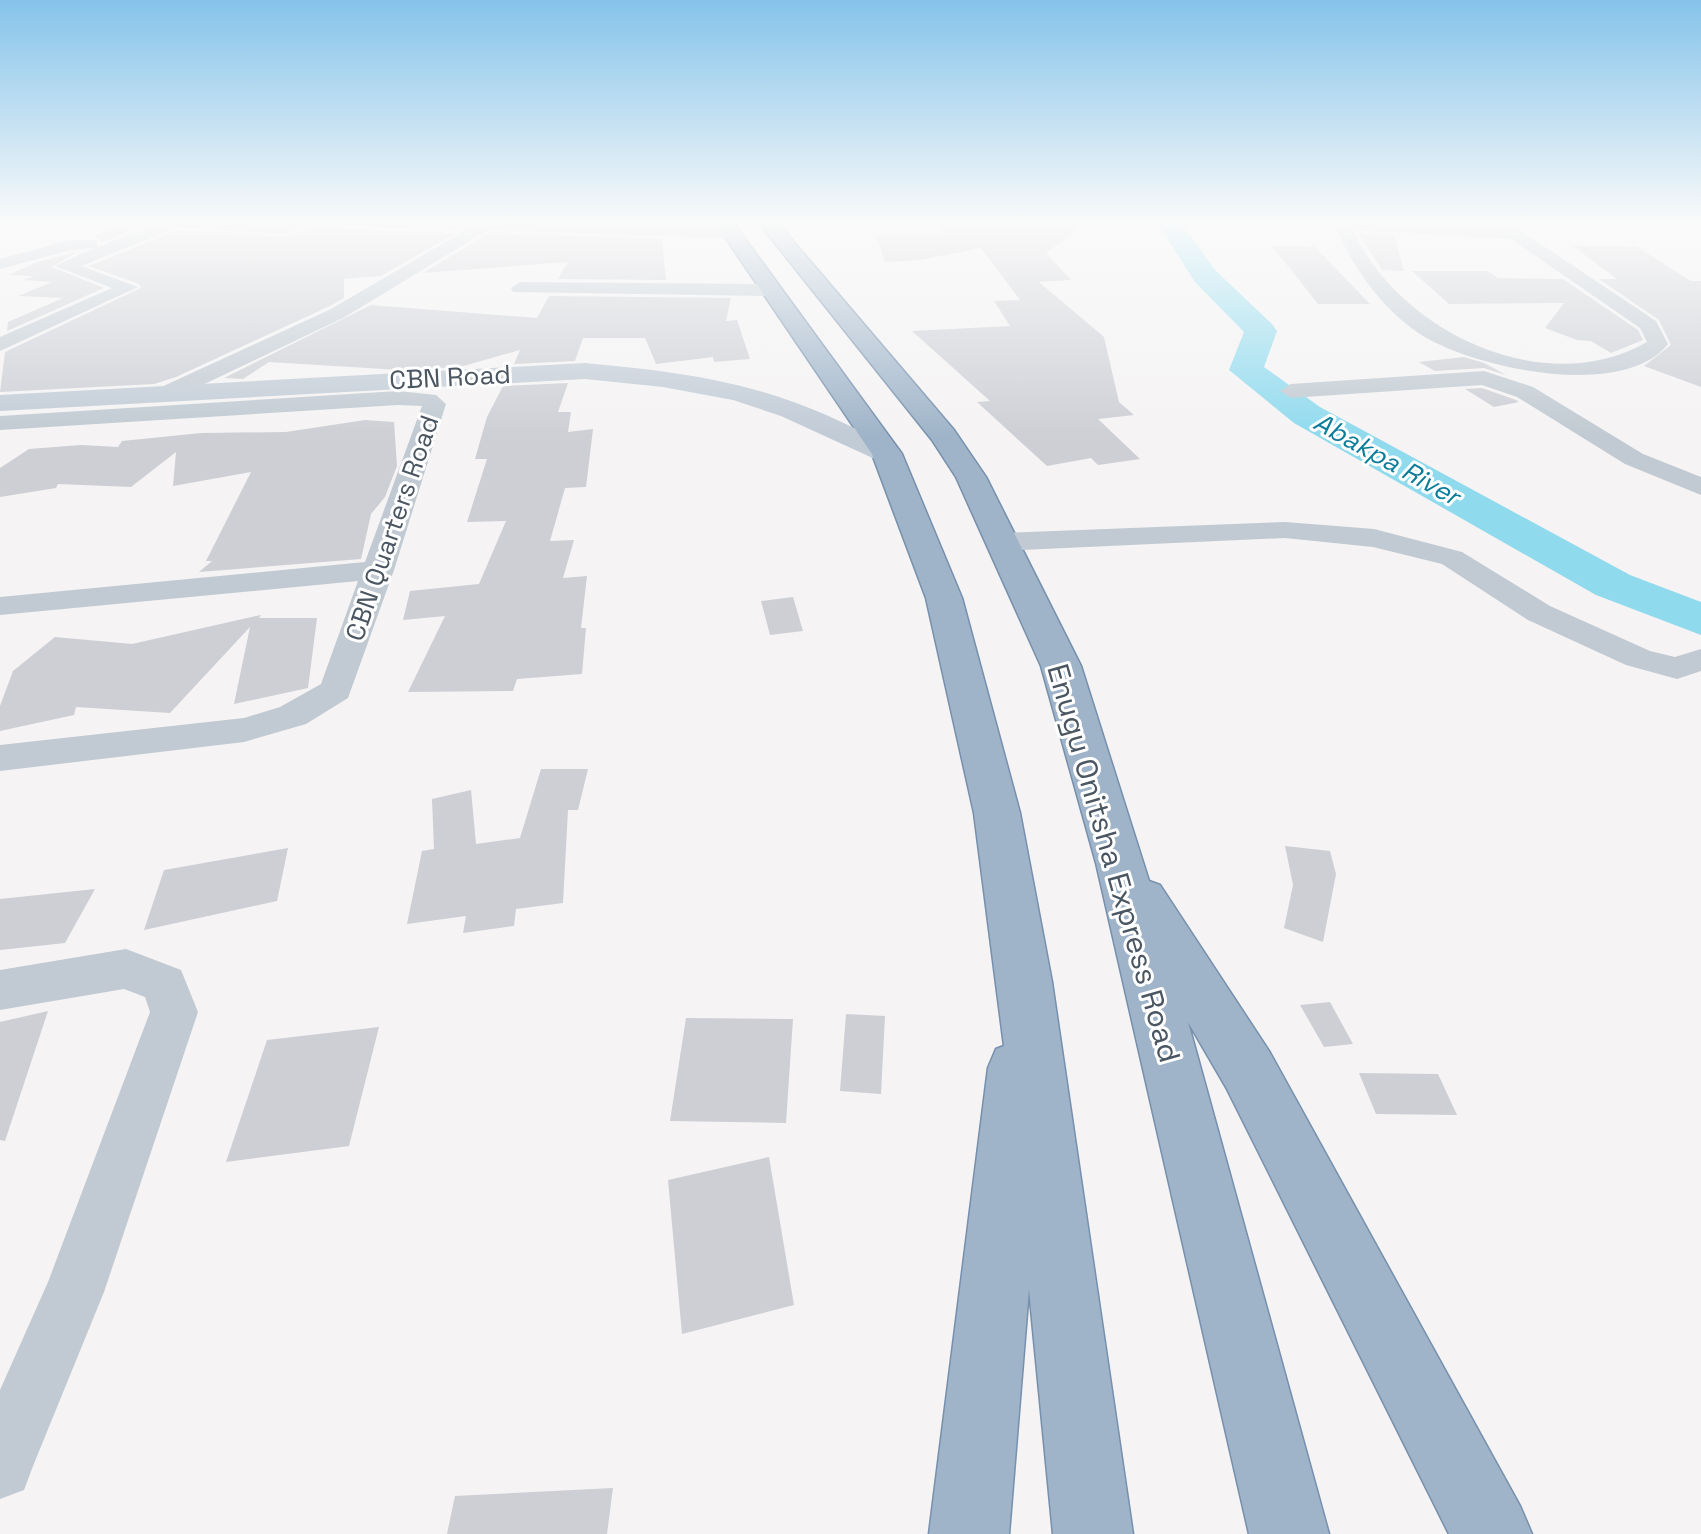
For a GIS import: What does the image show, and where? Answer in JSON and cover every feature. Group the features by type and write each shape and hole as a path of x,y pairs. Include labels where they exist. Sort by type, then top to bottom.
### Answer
{"highway":[{"path":"773,293 887,454 944,598 970,692 997,813 1025,982 1093,1534"},
{"name":"Enugu Onitsha Express Road","path":"805,293 944,436 971,477 1061,666 1120,863 1289,1534"},
{"path":"1120,863 1248,1070 1492,1534"},
{"path":"969,1534 994,1315 1025,982"}],"main road":[{"name":"CBN Road","path":"0,403 571,371 629,374 730,392 789,410 887,454"},
{"path":"730,392 850,399"}],"street":[{"path":"0,345 117,293"},
{"path":"165,394 338,313 375,293"},
{"path":"1387,293 1425,329 1454,343 1518,364 1560,369 1600,367 1642,354 1658,344 1649,325 1603,293"},
{"path":"1291,391 1484,378 1525,392 1634,459 1701,487"},
{"name":"CBN Quarters Road","path":"0,423 398,398 428,400 434,404 336,690 315,708 283,721 244,730 0,758"},
{"path":"1001,542 1285,530 1374,538 1452,558 1539,613 1638,658 1677,668 1701,659"},
{"path":"0,606 379,570"},
{"path":"0,990 126,969 164,984 174,1012 74,1292 0,1466"}],"building":[{"path":"26,293 94,293 7,331 8,322 63,298 18,296"},
{"path":"131,293 344,293 344,298 330,306 176,377 154,384 0,392 5,352"},
{"path":"1014,293 1052,293 1104,337 1119,402 1134,415 1098,419 1140,459 1098,465 1091,458 1047,466 977,402 990,401 912,331 1010,326 994,301 1020,300"},
{"path":"1309,293 1359,293 1370,304 1318,304"},
{"path":"1436,293 1583,293 1638,330 1643,340 1611,353 1591,341 1577,340 1545,328 1564,303 1449,304"},
{"path":"1619,293 1701,293 1701,387 1644,366 1671,345 1659,320"},
{"path":"549,296 731,298 726,321 737,320 750,359 714,362 713,357 656,364 645,338 583,338 575,361 514,364 520,350 460,367 400,370 269,362 243,379 224,378 371,305 537,318"},
{"path":"1464,357 1506,375 1484,368 1435,371 1419,362"},
{"path":"568,383 558,412 571,412 568,432 593,429 586,487 565,488 550,541 574,540 563,578 587,576 581,628 586,628 582,674 517,679 513,691 408,692 445,616 403,620 410,591 479,584 506,521 467,522 487,459 475,459 487,417 503,386"},
{"path":"1482,388 1519,402 1494,407 1465,389"},
{"path":"365,420 394,422 397,466 385,497 371,514 361,559 199,572 212,561 206,561 251,472 173,486 176,452 131,487 58,484 56,488 0,497 0,468 29,449 81,445 118,447 122,441 201,433 286,432"},
{"path":"793,597 803,631 770,635 761,601"},
{"path":"261,615 259,618 317,618 308,688 234,704 250,627 170,713 76,707 74,715 0,731 0,706 13,671 55,637 132,644"},
{"path":"541,769 588,769 578,810 568,810 563,903 516,909 514,926 463,933 466,916 407,924 422,851 434,849 432,799 471,790 476,844 520,838"},
{"path":"1285,846 1330,851 1336,874 1323,942 1284,928 1293,885"},
{"path":"288,848 277,901 144,930 164,870"},
{"path":"95,889 65,943 0,950 0,899"},
{"path":"1330,1002 1353,1044 1324,1047 1300,1005"},
{"path":"48,1011 5,1141 0,1140 0,1022"},
{"path":"846,1014 885,1016 881,1094 840,1091"},
{"path":"686,1018 793,1019 786,1123 670,1121"},
{"path":"379,1027 349,1146 226,1162 267,1040"},
{"path":"1359,1073 1438,1074 1457,1115 1376,1114"},
{"path":"769,1157 794,1305 682,1334 668,1180"},
{"path":"613,1488 607,1534 447,1534 455,1496"}],"waterway":[{"name":"Abakpa River","path":"1222,293 1261,331 1246,370 1307,415 1613,585 1701,620"}]}
